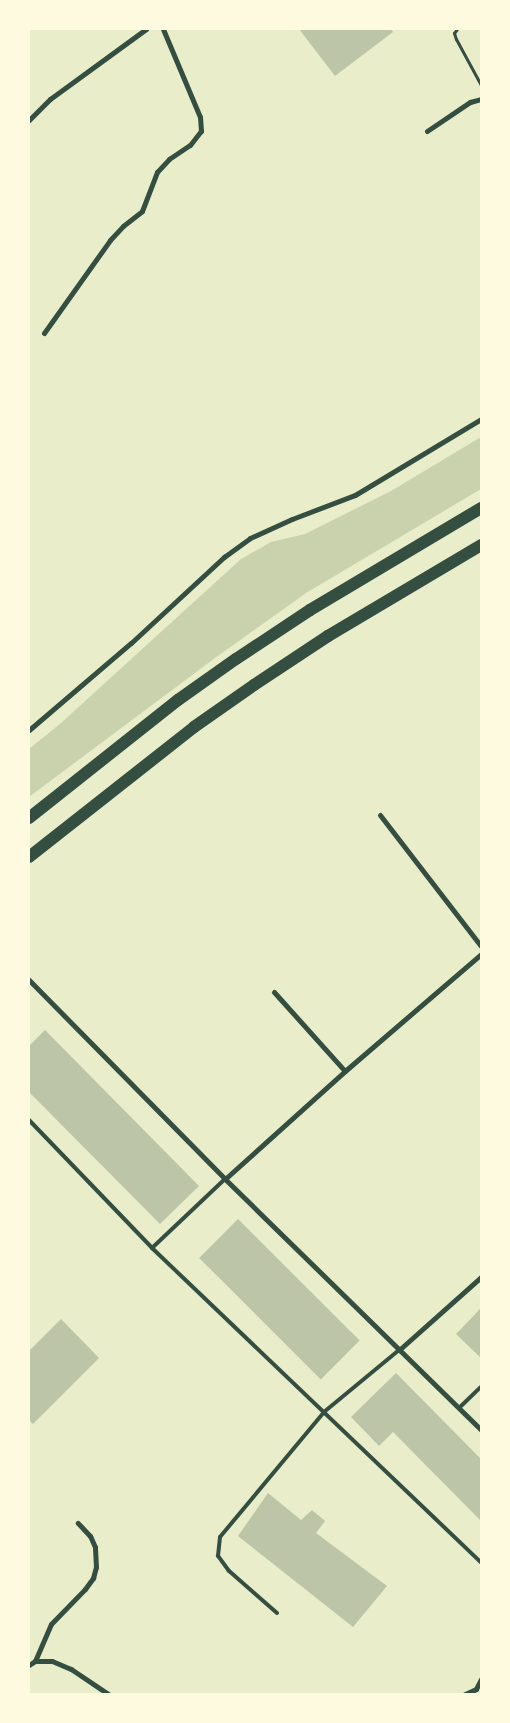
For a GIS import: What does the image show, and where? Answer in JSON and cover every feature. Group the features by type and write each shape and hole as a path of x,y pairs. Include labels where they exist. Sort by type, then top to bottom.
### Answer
{"main road":[{"path":"29,818 178,700 236,659 310,610 481,508"},
{"path":"29,857 194,727 254,685 377,606 481,545"}],"street":[{"path":"29,120 50,100 146,29"},
{"path":"44,333 110,240 123,226 142,211 157,172 169,159 190,145 201,131 200,117 163,29"},
{"path":"427,131 470,102 481,99"},
{"path":"29,730 131,643 224,557 250,538 292,519 355,495 481,420"},
{"path":"380,815 481,946"},
{"path":"225,1179 345,1071 481,954"},
{"path":"29,980 225,1179 481,1430"},
{"path":"274,992 345,1071"},
{"path":"399,1350 481,1277"},
{"path":"29,1665 35,1661 51,1624 85,1589 93,1578 96,1567 95,1546 90,1536 78,1523"},
{"path":"35,1661 52,1661 71,1669 108,1694"},
{"path":"465,1694 476,1688 481,1679"}],"lane":[{"path":"29,1120 152,1248 481,1562"},
{"path":"152,1248 225,1179"},
{"path":"277,1613 228,1571 218,1556 220,1537 324,1412 399,1350"},
{"path":"459,1408 481,1387"}],"path":[{"path":"457,29 454,33 456,39 476,73 481,86"}],"green space":[{"path":"481,437 481,489 306,593 215,658 29,797 29,749 61,723 241,559 271,542 305,534 391,491"}],"building":[{"path":"299,29 391,29 393,32 335,76"},
{"path":"45,1030 199,1186 160,1224 29,1092 29,1046"},
{"path":"238,1219 360,1341 321,1380 199,1258"},
{"path":"481,1308 481,1358 456,1334"},
{"path":"61,1319 99,1358 33,1424 29,1420 29,1351"},
{"path":"396,1373 481,1459 481,1521 393,1432 379,1446 351,1417"},
{"path":"268,1493 301,1520 312,1510 325,1521 316,1533 387,1586 353,1627 238,1536"}]}
